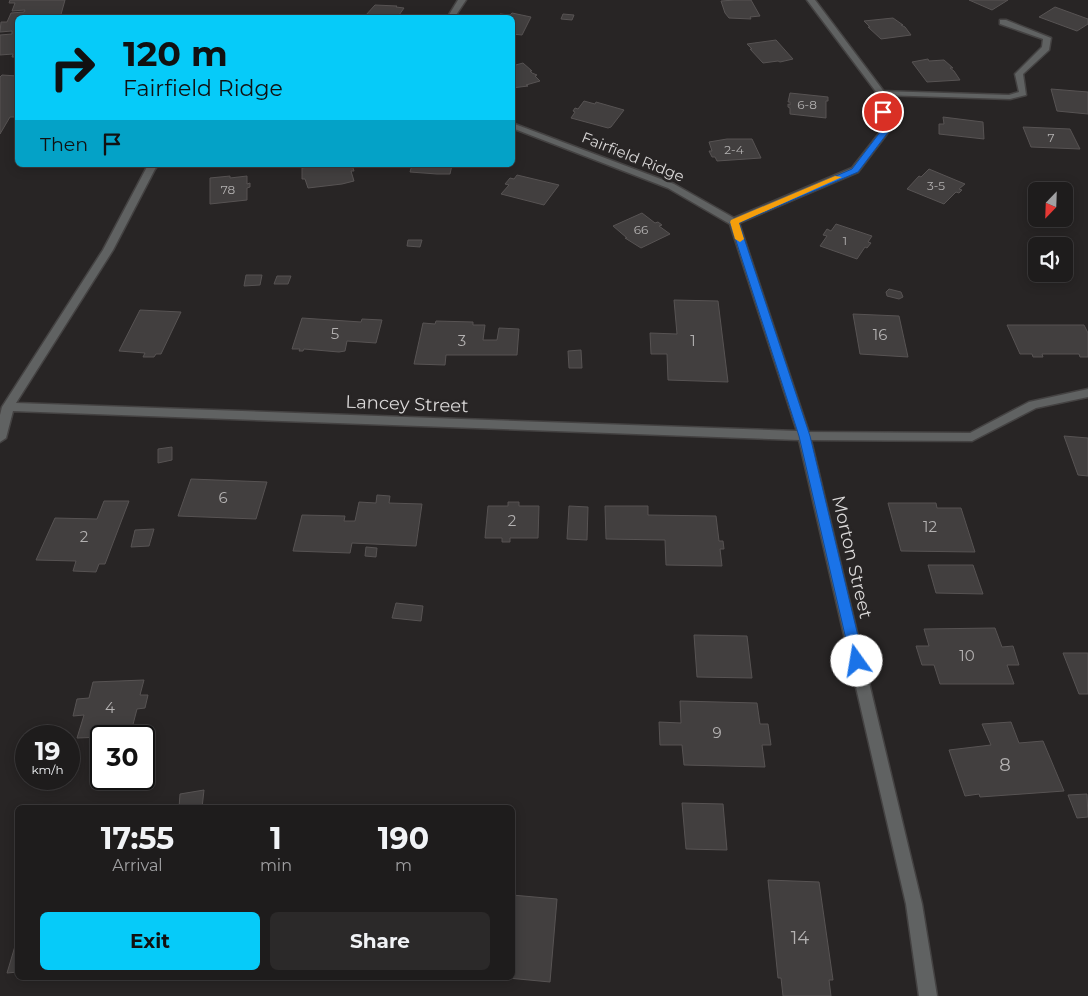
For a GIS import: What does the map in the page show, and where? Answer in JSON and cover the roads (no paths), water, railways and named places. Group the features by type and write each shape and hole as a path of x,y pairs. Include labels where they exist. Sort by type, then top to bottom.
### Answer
{"street":[{"path":"452,15 462,0"},
{"path":"734,222 855,170 885,131 881,93 810,0"},
{"path":"881,93 1010,97 1023,94 1019,74 1046,48 1047,38 1002,22"},
{"name":"Fairfield Ridge","path":"515,126 671,186 734,222"},
{"path":"0,438 8,407 108,250 151,167"},
{"name":"Morton Street","path":"734,222 804,436 914,904 928,996"},
{"name":"Lancey Street","path":"8,407 804,436 972,436 1033,405 1088,393"}]}
